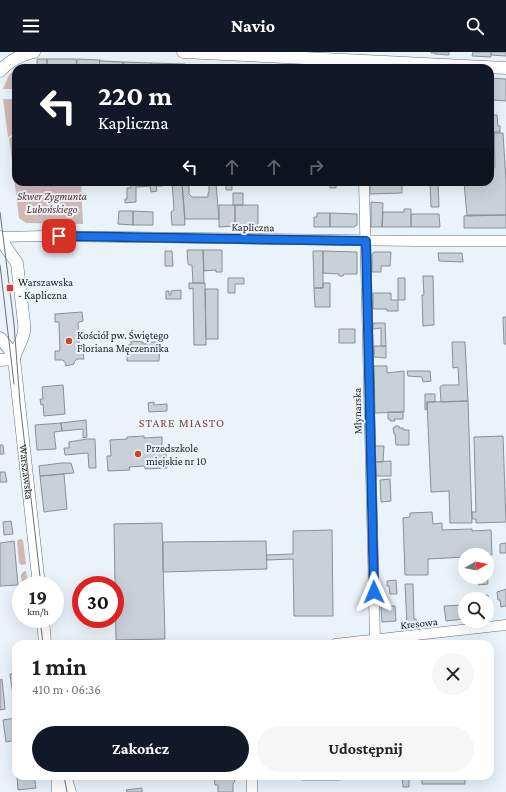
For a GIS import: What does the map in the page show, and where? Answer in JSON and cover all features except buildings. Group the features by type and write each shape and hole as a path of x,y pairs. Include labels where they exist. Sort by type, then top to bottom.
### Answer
{"street":[{"path":"0,72 14,59 34,52"},
{"path":"183,52 361,64"},
{"path":"494,68 506,68"},
{"name":"Młynarska","path":"364,186 375,640"},
{"path":"0,233 0,242"},
{"name":"Kapliczna","path":"0,237 44,236 366,241 506,241"},
{"name":"Warszawska","path":"0,237 17,263 24,323 25,333 14,359"},
{"name":"Warszawska","path":"0,338 10,350 14,359 38,576"},
{"path":"0,360 14,359"},
{"name":"Kresowa","path":"375,640 506,625"},
{"path":"44,628 46,640"},
{"path":"58,780 58,792"},
{"path":"66,780 70,792"},
{"path":"252,780 252,792"}],"green space":[{"path":"12,72 12,89 3,89 9,75"},
{"path":"3,99 12,99 12,135 8,137"},
{"name":"Skwer Zygmunta Lubońskiego","path":"12,137 12,162 9,138"},
{"name":"Skwer Zygmunta Lubońskiego","path":"15,186 81,186 83,224 26,223 19,218"},
{"path":"17,540 23,540 26,564 22,565 19,563"},
{"path":"26,571 27,576 21,576 23,572"}],"tram line":[{"path":"0,212 14,324 20,403 40,576"},
{"path":"0,265 14,384"},
{"path":"41,628 43,640"},
{"path":"65,780 67,792"}],"place":[{"name":"Warszawska - Kapliczna","path":"10,288"},
{"name":"Kościół pw. Świętego Floriana Męczennika","path":"69,341"},
{"name":"Przedszkole miejskie nr 10","path":"138,454"}],"district":[{"name":"STARE MIASTO","path":"182,423"}],"route":[{"path":"59,236 366,241 374,592"}]}
